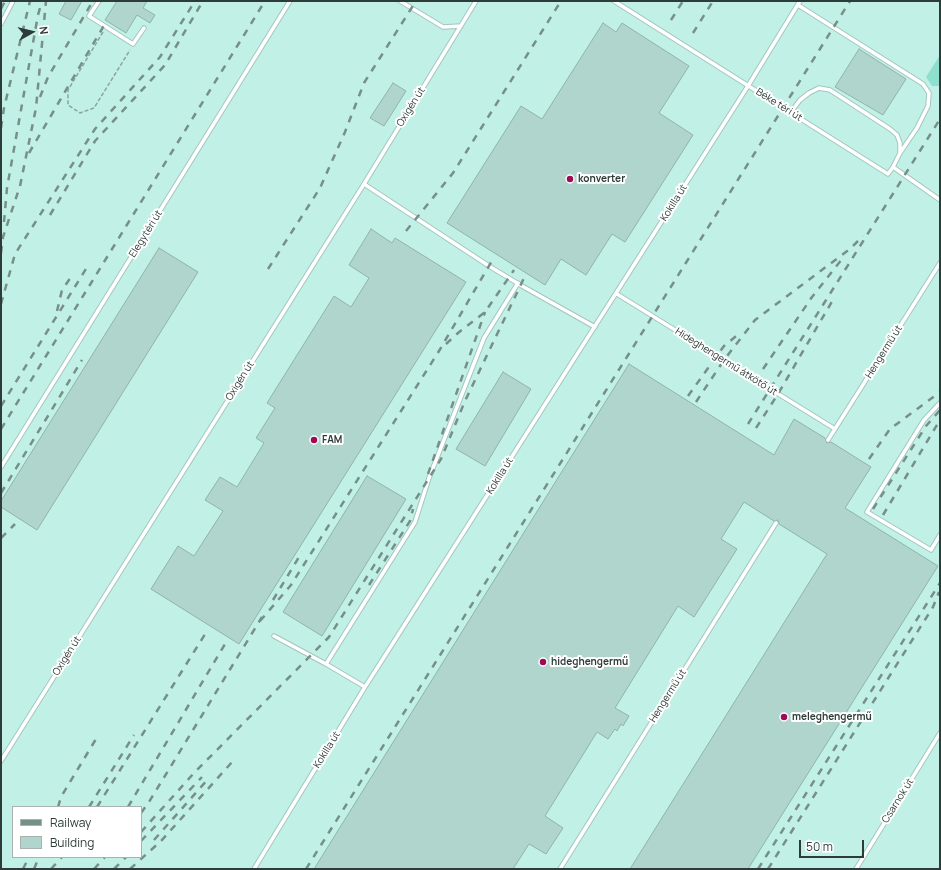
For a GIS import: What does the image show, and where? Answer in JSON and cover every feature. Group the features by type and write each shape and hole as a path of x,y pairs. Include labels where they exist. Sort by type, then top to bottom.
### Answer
{"lane":[{"path":"1,24 13,1"},
{"path":"99,1 89,16 133,44 144,28"},
{"name":"Elegytéri út","path":"1,467 290,1"},
{"path":"400,1 443,28 461,26"},
{"name":"Oxigén út","path":"1,761 364,184 476,1"},
{"name":"Béke téri út","path":"614,1 888,174 893,166"},
{"name":"Kokilla út","path":"254,869 365,687 617,294 800,1"},
{"path":"798,5 923,84 929,93 928,106 917,128 893,166 940,200"},
{"path":"791,112 800,100 819,88 830,90 897,135 900,143 900,153"},
{"path":"364,184 518,283 595,327"},
{"name":"Hengermű út","path":"828,440 940,263"},
{"path":"326,664 415,522 429,478 484,338 518,283"},
{"name":"Hideghengermű átkötő út","path":"617,294 835,429"},
{"path":"940,403 924,420 867,512 932,550 940,534"},
{"name":"Hengermű út","path":"560,869 776,523"},
{"path":"274,636 365,687"},
{"name":"Csarnok út","path":"856,869 940,733"}],"path":[{"path":"106,27 68,90 68,105 80,112 94,108 133,44"}],"shaded area":[{"path":"1,1 940,1 940,869 1,869"}],"green space":[{"path":"940,55 940,86 932,86 926,77"}],"building":[{"path":"66,1 82,1 71,20 59,14"},
{"path":"117,1 147,1 143,8 155,15 150,23 137,15 126,33 105,20"},
{"name":"konverter","path":"603,23 616,32 622,23 689,66 659,113 693,135 625,242 612,234 586,275 561,259 545,285 447,223 521,106 542,119"},
{"path":"859,49 906,79 883,115 835,87"},
{"path":"393,83 406,91 384,126 370,118"},
{"name":"FAM","path":"371,229 392,243 395,238 466,282 239,644 151,589 178,546 194,556 223,511 205,500 220,477 237,487 264,443 256,438 275,408 267,403 334,296 351,307 369,278 349,265"},
{"path":"159,248 198,272 37,530 1,507 1,501"},
{"name":"hideghengermű","path":"629,364 774,455 794,419 825,438 826,442 831,442 871,467 845,508 938,566 748,869 630,869 827,554 779,524 778,520 774,521 744,502 721,539 737,549 694,617 678,606 615,708 629,716 623,726 621,724 617,731 615,729 608,739 597,732 545,816 563,828 546,854 529,844 513,869 314,869"},
{"path":"503,372 531,389 485,466 456,449"},
{"path":"367,476 406,499 322,636 283,612"}],"railway":[{"path":"1,9 5,1"},
{"path":"1,128 4,108 30,1"},
{"path":"4,222 7,188 38,15 42,1"},
{"path":"1,253 3,237 20,186 36,108 46,1"},
{"path":"40,97 48,77 93,1"},
{"path":"1,304 15,254 95,129 160,57 195,1"},
{"path":"50,215 95,141 165,65 203,1"},
{"path":"1,429 265,1"},
{"path":"268,269 320,188 345,132 364,83 416,1"},
{"path":"406,231 453,173 561,1"},
{"path":"671,20 683,1"},
{"path":"693,33 713,1"},
{"path":"306,869 850,1"},
{"path":"29,153 106,22"},
{"path":"748,424 940,119"},
{"path":"696,402 724,360 755,320 850,249 863,236"},
{"path":"260,621 291,585 439,351 493,259"},
{"path":"763,369 812,297 842,259"},
{"path":"1,406 89,264"},
{"path":"446,344 485,312 514,270"},
{"path":"142,831 194,773 329,637 441,459 465,401 525,276"},
{"path":"57,311 62,290 71,277"},
{"path":"756,428 778,394 834,298"},
{"path":"428,474 485,312"},
{"path":"688,396 724,346 741,332"},
{"path":"1,493 82,360"},
{"path":"869,459 890,429 940,392"},
{"path":"873,509 926,426 940,410"},
{"path":"883,515 940,420"},
{"path":"369,585 410,521 413,509"},
{"path":"1,538 15,524"},
{"path":"273,600 302,552"},
{"path":"758,869 940,583"},
{"path":"768,869 933,607 939,592"},
{"path":"142,812 262,617"},
{"path":"98,806 207,631"},
{"path":"129,806 225,644"},
{"path":"90,806 134,735"},
{"path":"58,806 61,797 96,739"},
{"path":"130,869 161,841 233,761"},
{"path":"142,840 202,777"},
{"path":"154,840 209,778"},
{"path":"23,869 28,858"},
{"path":"34,869 39,858"},
{"path":"51,869 61,858"},
{"path":"94,869 104,858"},
{"path":"114,869 125,858"}],"place":[{"name":"konverter","path":"570,179"},
{"name":"FAM","path":"314,440"},
{"name":"hideghengermű","path":"543,662"},
{"name":"meleghengermű","path":"784,717"}]}
